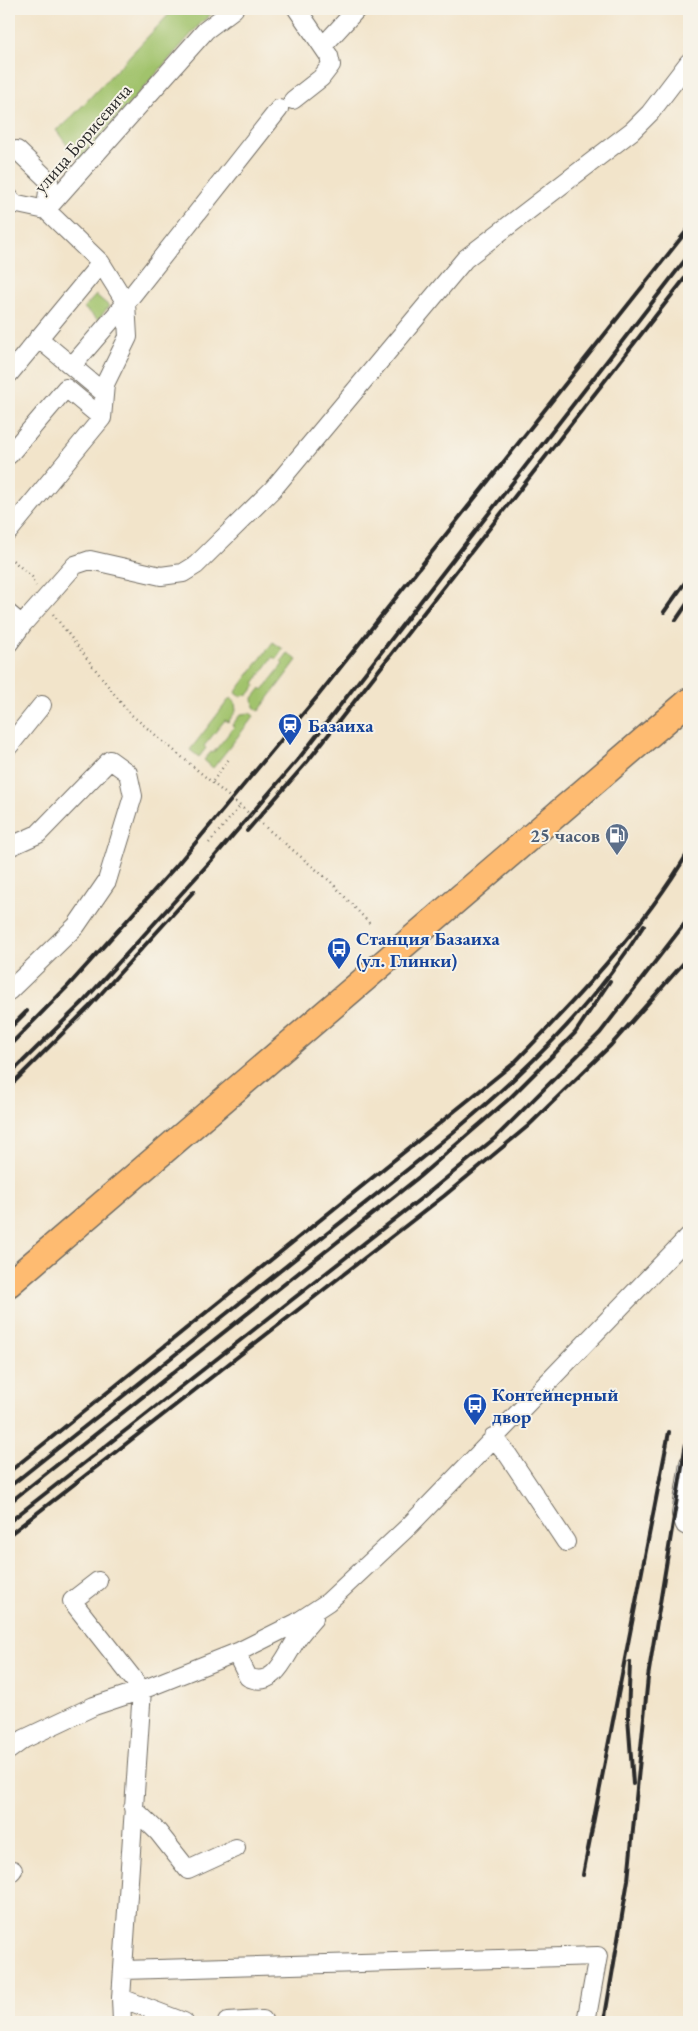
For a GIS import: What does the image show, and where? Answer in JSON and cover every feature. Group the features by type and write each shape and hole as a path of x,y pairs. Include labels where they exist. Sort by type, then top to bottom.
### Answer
{"highway":[{"path":"9,1284 689,701"}],"street":[{"name":"улица Борисевича","path":"102,418 105,384 128,337 126,303 101,263 46,210 206,30 234,9"},
{"path":"72,366 126,303 286,104 321,78 331,65 329,56 323,46 297,9"},
{"path":"323,46 357,9"},
{"path":"9,643 15,619 43,601 75,565 90,560 161,576 183,573 196,565 274,489 464,259 632,131 650,113 689,62"},
{"path":"9,152 17,150 49,181 46,210 10,202"},
{"path":"9,374 101,263"},
{"path":"38,338 104,393"},
{"path":"9,455 66,388 102,418 9,531"},
{"path":"9,746 42,705"},
{"path":"9,847 38,834 110,760 128,773 133,796 107,881 76,926 9,991"},
{"path":"240,1650 243,1670 248,1678 256,1681 276,1673 298,1637 328,1602 408,1527 689,1236"},
{"path":"493,1437 508,1455 566,1542"},
{"path":"687,1526 681,1514 689,1463"},
{"path":"98,1581 72,1600 142,1690 121,1998 122,2022"},
{"path":"9,1750 24,1739 94,1706 142,1690 240,1650 296,1623 328,1602"},
{"path":"133,1808 158,1832 188,1870 236,1848"},
{"path":"123,1970 598,1956 586,2022"},
{"path":"121,1998 184,2022"},
{"path":"227,2022 263,2020"}],"path":[{"path":"9,557 32,577 43,601 128,712 242,805 331,882 371,925"},
{"path":"213,781 229,759"},
{"path":"209,843 242,805"}],"green space":[{"path":"174,9 217,9 201,23 79,161 56,130 66,123"},
{"path":"96,295 109,306 98,320 84,308"},
{"path":"273,642 283,649 276,659 273,657 254,683 256,685 248,695 239,696 235,693"},
{"path":"288,653 297,660 259,711 254,707 253,698 261,688 263,690 283,664 281,662"},
{"path":"230,698 235,702 236,711 228,722 225,720 204,746 206,748 199,757 190,750"},
{"path":"250,713 254,716 213,768 204,760 211,752 213,753 234,727 232,725 241,714"}],"railway":[{"path":"9,1046 67,987 177,865 317,697 689,228"},
{"path":"9,1075 83,1002 210,862 300,757 689,255"},
{"path":"247,831 307,762 689,273"},
{"path":"664,612 689,577"},
{"path":"676,620 689,601"},
{"path":"9,1472 514,1063 608,962 651,908 689,851"},
{"path":"9,1087 88,1008 194,891"},
{"path":"9,1522 433,1189 495,1138 600,1033 689,918"},
{"path":"9,1487 459,1128 541,1053 578,1013 613,970 644,925"},
{"path":"9,1535 444,1196 528,1126 611,1045 689,957"},
{"path":"9,1503 419,1177 510,1098 575,1033 610,981"},
{"path":"9,1029 27,1011"},
{"path":"604,2022 628,1880 648,1677 689,1424"},
{"path":"583,1875 669,1432"},
{"path":"630,1662 628,1717 633,1784"}],"place":[{"name":"Базаиха","path":"290,746"},
{"name":"25 часов","path":"617,856"},
{"name":"Станция Базаиха (ул. Глинки)","path":"339,970"},
{"name":"Контейнерный двор","path":"475,1426"}]}
